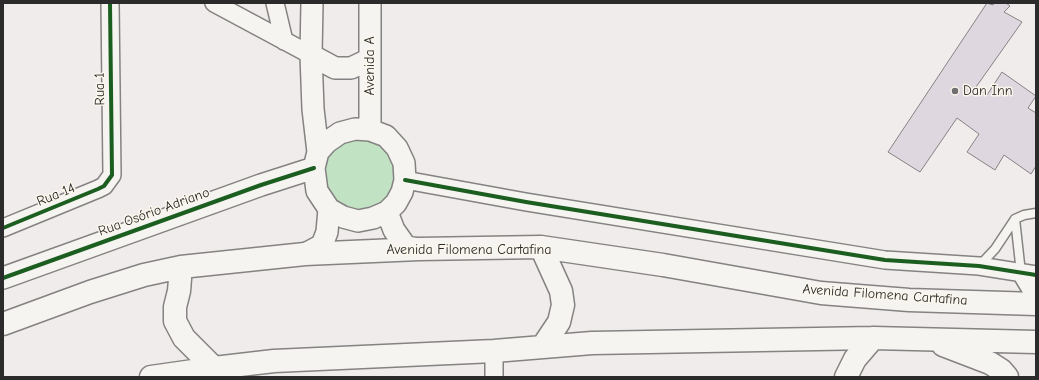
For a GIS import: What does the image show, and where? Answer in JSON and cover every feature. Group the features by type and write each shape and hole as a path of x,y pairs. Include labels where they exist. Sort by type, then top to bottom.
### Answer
{"main road":[{"name":"Avenida Filomena Cartafina","path":"3,324 90,292 144,275 180,267 305,254 419,249 541,247 663,265 821,293 910,300 1036,304"},
{"path":"541,247 561,291 563,305 559,322 543,346"},
{"path":"180,267 179,290 175,307 175,321 184,338 214,368"},
{"path":"846,377 855,360 873,338"},
{"path":"150,377 274,361 494,351 592,343 873,338 1036,342"},
{"path":"927,339 990,363 1001,370 1007,377"}],"street":[{"name":"Rua 1","path":"110,3 112,175"},
{"path":"214,3 335,68 352,68 370,59"},
{"path":"276,3 284,41"},
{"path":"312,3 313,109 317,192 329,209 343,217 358,221 373,218 387,212 396,203 402,192 405,180 404,164 397,148 386,136 370,130 355,129 340,133 328,142 316,160"},
{"name":"Avenida A","path":"370,3 370,130"},
{"name":"Rua Osório Adriano","path":"3,278 261,185 316,160"},
{"name":"Rua 14","path":"3,228 98,189 104,186 112,175"},
{"path":"405,180 526,202 886,260 980,266 1028,274 1036,298"},
{"path":"305,254 322,245 327,232 329,209"},
{"path":"387,212 394,230 406,247 419,249"},
{"path":"494,351 494,377"}],"lane":[{"path":"980,266 995,249 1015,219 1024,215 1036,213"},
{"path":"1015,219 1028,274"}],"green space":[{"path":"359,138 379,144 389,154 395,174 389,194 379,204 359,210 339,204 329,194 323,174 329,154 339,144"}],"building":[{"name":"Dan Inn","path":"987,3 993,5 994,3 1006,3 1010,6 1004,12 1022,22 976,87 987,95 1002,72 1036,96 1028,108 1036,113 1036,166 1031,174 1004,155 995,170 967,152 979,134 957,118 920,172 888,152"}],"cycle path":[{"path":"3,228 98,189 104,186 112,175 110,3"},
{"path":"3,278 261,185 314,168"},
{"path":"405,180 526,202 885,260 979,266 1036,275"}],"place":[{"name":"Dan Inn","path":"955,91"}]}
